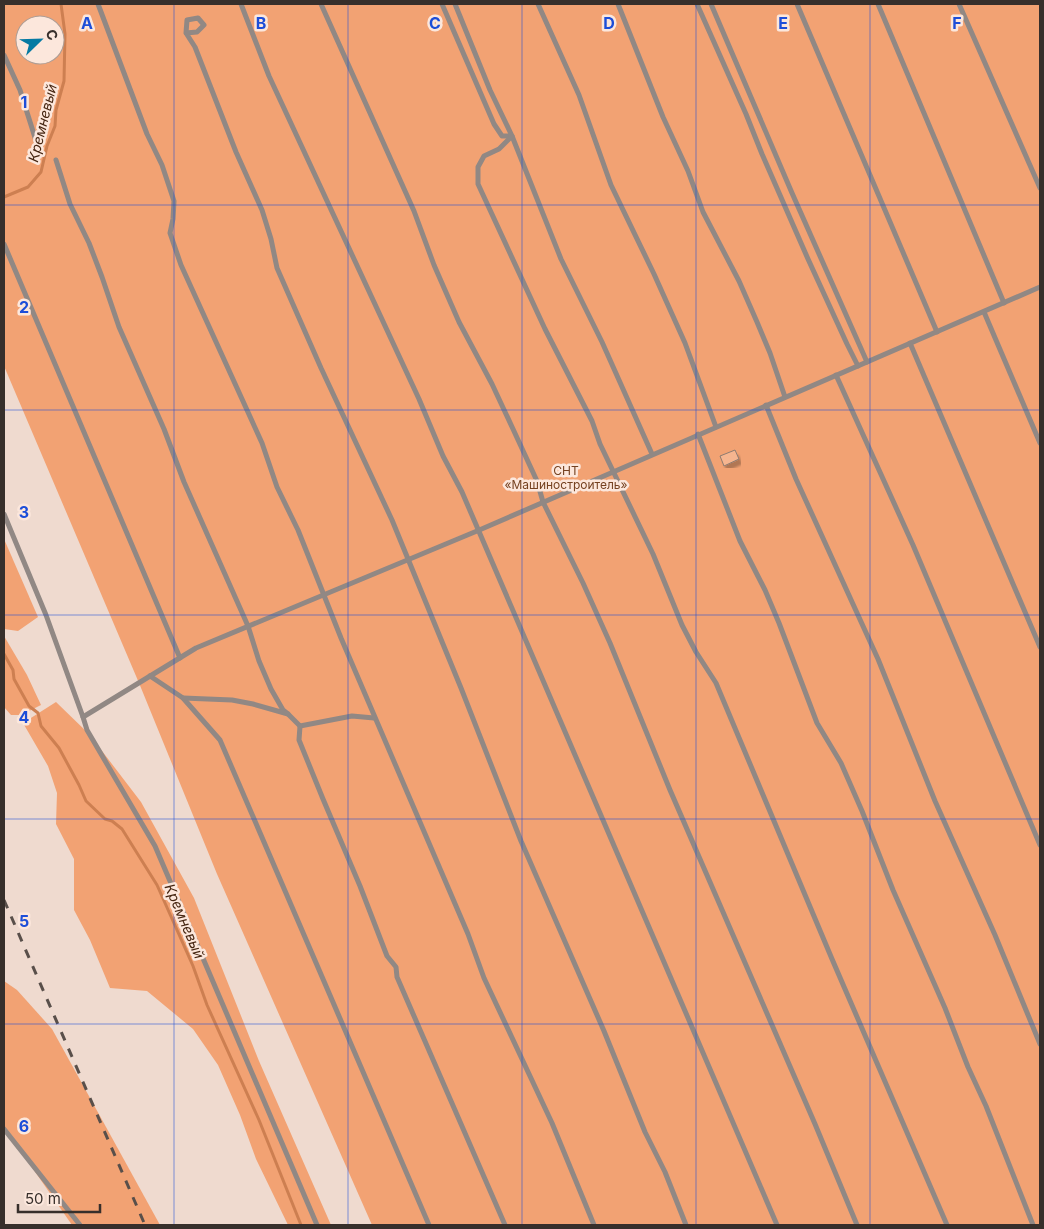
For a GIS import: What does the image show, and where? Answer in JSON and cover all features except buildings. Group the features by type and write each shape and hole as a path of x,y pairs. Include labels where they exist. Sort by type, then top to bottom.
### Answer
{"lane":[{"path":"98,4 147,134 162,165 174,201 170,233 181,265 262,443 277,487 298,530 374,718 468,934 484,978 552,1122 594,1225"},
{"path":"241,4 270,76 419,399 443,456 462,492 777,1225"},
{"path":"320,4 414,211 434,265 459,322 492,384 537,481 543,502 580,575 610,643 640,719 857,1225"},
{"path":"442,4 494,124 502,136 512,136"},
{"path":"455,4 490,90 512,136 561,259 602,342 652,454"},
{"path":"538,4 579,95 611,185 685,343 716,427"},
{"path":"618,4 656,100 704,212 739,281 770,353 784,397"},
{"path":"697,4 812,267 858,366"},
{"path":"711,4 867,362"},
{"path":"797,4 937,332"},
{"path":"878,4 1004,303"},
{"path":"959,4 1040,188"},
{"path":"186,33 195,47 236,152 262,210 277,268 409,559 521,841 604,1030 645,1132 665,1172 686,1225"},
{"path":"4,55 20,90 37,144"},
{"path":"512,136 499,149 484,156 478,167 478,184 528,292 592,421 600,444 653,554 682,625 696,652 716,683 947,1225"},
{"path":"56,160 70,204 89,243 119,328 164,430 184,482 248,626 259,661 271,689 283,710 300,726 300,740 322,799 360,886 387,956 396,968 400,984 505,1225"},
{"path":"4,244 180,658"},
{"path":"83,717 196,648 543,502 1040,287"},
{"path":"984,312 1040,443"},
{"path":"910,343 1040,647"},
{"path":"836,375 913,545 1040,845"},
{"path":"766,405 796,479 878,659 935,801 995,935 1040,1044"},
{"path":"698,434 740,541 765,590 779,623 817,723 841,763 862,811 893,890 986,1106 1033,1225"},
{"path":"4,514 46,615 87,730 155,846 317,1225"},
{"path":"150,676 183,698 220,740 429,1225"},
{"path":"183,698 232,700 288,714"},
{"path":"300,726 352,716 374,718"},
{"path":"4,1129 80,1225"}],"green space":[{"name":"СНТ «Машиностроитель»","path":"4,4 1040,4 1040,1225 372,1225 217,874 139,683 4,366"},
{"path":"4,539 38,617 18,631 4,629"},
{"path":"4,636 27,675 41,705 21,715 11,715 4,707"},
{"path":"56,702 89,734 141,802 194,898 259,1061 331,1225 288,1225 256,1159 240,1115 218,1065 193,1029 147,991 110,988 90,940 74,910 74,859 56,824 57,793 48,766 23,723"},
{"path":"4,981 17,990 52,1029 160,1225 72,1225 4,1127"}],"waterway":[{"name":"Кремневый","path":"4,197 28,187 41,172 47,146 55,126 56,110 64,81 65,34 61,4"},
{"name":"Кремневый","path":"4,654 13,670 14,679 29,706 38,713 41,726 59,748 86,801 105,819 112,821 122,829 157,885 193,966 207,1005 259,1120 301,1225"}],"railway":[{"path":"4,900 145,1225"}]}
